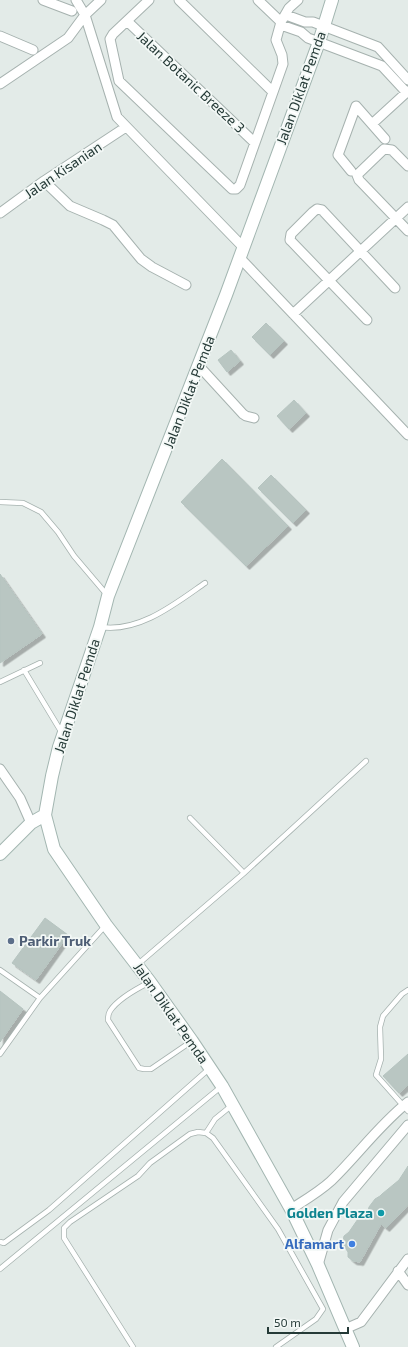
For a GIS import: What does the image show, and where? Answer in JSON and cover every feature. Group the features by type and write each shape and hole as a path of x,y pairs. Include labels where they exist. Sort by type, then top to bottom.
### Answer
{"street":[{"path":"43,0 72,12"},
{"path":"76,0 85,15 117,117 408,435"},
{"path":"0,84 68,38 85,15 101,0"},
{"path":"149,0 113,34 110,40 119,81 232,189 236,189 240,185 283,64 282,55 276,40 282,21 289,8 298,0"},
{"path":"179,0 273,92"},
{"path":"258,0 282,21 308,38 382,66 407,92 372,124"},
{"name":"Jalan Diklat Pemda","path":"332,0 319,42 242,253 108,596 100,627 63,734 54,768 45,814 54,849 106,925 150,982 192,1041 222,1086 291,1209 318,1265 353,1347"},
{"name":"Jalan Botanic Breeze 3","path":"126,21 255,143"},
{"path":"282,21 313,22 378,46 408,80"},
{"path":"0,36 34,50"},
{"path":"351,171 338,155 356,106 385,139"},
{"name":"Jalan Kisanian","path":"0,213 44,181 126,127"},
{"path":"408,166 388,148 384,149 357,175 358,180 408,231"},
{"path":"44,181 70,206 112,225 141,259 152,267 186,285"},
{"path":"295,312 408,207"},
{"path":"367,320 290,240 290,234 317,209 322,210 395,288"},
{"path":"199,366 243,414 254,418"},
{"path":"0,769 20,798 31,823"},
{"path":"0,854 31,823 45,814"},
{"path":"291,1209 322,1189 381,1126 406,1106"},
{"path":"318,1265 328,1230 343,1202 395,1138 408,1125"},
{"path":"345,1329 361,1322 408,1259"},
{"path":"398,1271 408,1285"}],"lane":[{"path":"0,502 23,503 41,512 58,532 74,556 108,596"},
{"path":"100,627 112,629 134,624 150,618 175,604 205,583"},
{"path":"0,682 40,662"},
{"path":"24,670 63,734"},
{"path":"137,965 244,873 366,760"},
{"path":"190,818 244,873"},
{"path":"0,1054 40,998 106,925"},
{"path":"0,970 40,998"},
{"path":"150,982 130,993 110,1010 108,1014 108,1020 139,1068 151,1069 192,1041"},
{"path":"406,1106 376,1075 381,1059 380,1027 383,1016 402,994 408,990"},
{"path":"0,1242 4,1243 49,1210 210,1068"},
{"path":"0,1269 222,1086"},
{"path":"206,1133 215,1119 232,1105"},
{"path":"133,1347 64,1238 64,1228 70,1222 138,1176 150,1163 190,1134 198,1132 206,1133 213,1138 278,1229 323,1308 316,1319 276,1347"}],"building":[{"path":"266,323 284,341 270,355 252,337"},
{"path":"231,350 240,361 227,372 218,360"},
{"path":"294,400 306,413 289,429 277,416"},
{"path":"222,459 288,526 246,566 181,502"},
{"path":"271,475 306,510 293,523 258,488"},
{"path":"0,574 42,634 0,663"},
{"path":"45,918 68,935 36,980 12,963"},
{"path":"0,991 23,1009 0,1042"},
{"path":"408,1054 408,1085 399,1093 383,1076"},
{"name":"Golden Plaza","path":"408,1166 408,1205 386,1228 381,1224 360,1262 353,1261 348,1257 348,1252 344,1246 344,1236 349,1232 364,1211 368,1211 375,1199 399,1180"}],"place":[{"name":"Parkir Truk","path":"11,941"},
{"name":"Golden Plaza","path":"381,1213"},
{"name":"Alfamart","path":"352,1244"}]}
